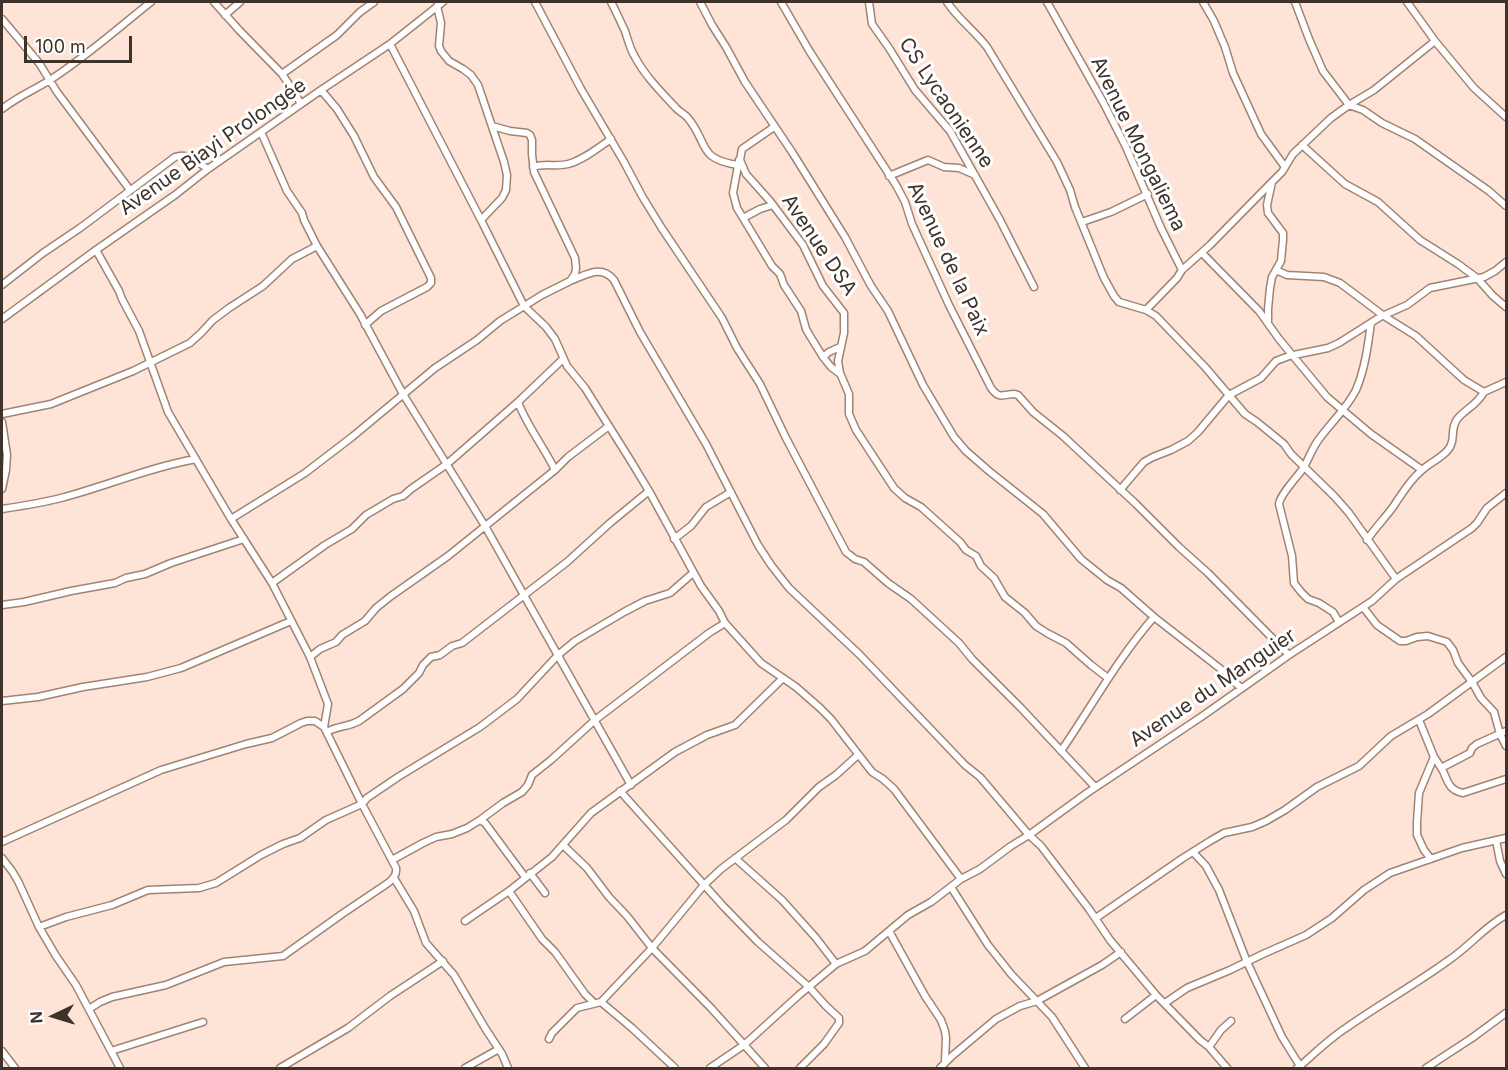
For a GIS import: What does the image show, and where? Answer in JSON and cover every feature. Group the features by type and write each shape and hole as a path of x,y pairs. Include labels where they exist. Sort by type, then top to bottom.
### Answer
{"street":[{"path":"2,109 15,99 50,80 151,2"},
{"path":"214,2 282,74 301,104"},
{"path":"225,15 240,2"},
{"path":"282,74 331,40 374,2"},
{"path":"535,2 581,89 661,227 722,318 737,348 760,384 846,552 872,568 959,642 972,660 1021,708 1095,787"},
{"path":"611,2 636,59 676,108 687,117 706,150 719,161 739,162"},
{"path":"700,2 745,82 845,237 871,286 888,311 923,385 954,437 981,464 1043,514 1081,559 1121,588 1241,688"},
{"name":"Avenue de la Paix","path":"781,2 905,202 912,224 949,305 991,388 998,395 1018,395 1208,573 1289,655"},
{"name":"CS Lycaonienne","path":"869,2 872,24 915,90 950,131 1000,219 1034,287"},
{"path":"947,2 987,47 1039,132 1065,178 1104,278 1114,296 1119,302 1146,310 1156,316 1205,367 1245,414 1284,444 1304,467 1335,496 1396,579"},
{"name":"Avenue Mongaliema","path":"1047,2 1126,147 1182,270"},
{"path":"1203,2 1214,21 1233,73 1261,134 1285,167"},
{"path":"1294,2 1323,70 1349,105 1363,110 1382,123 1415,139 1489,191 1506,206"},
{"path":"1407,2 1434,41 1474,88 1506,117"},
{"path":"440,4 441,51 448,61 471,75 478,85 507,175 506,190 502,198 481,220"},
{"name":"Avenue Biayi Prolongée","path":"2,319 208,169 390,44 440,4"},
{"path":"2,19 39,63 130,190"},
{"path":"1146,310 1182,270 1202,253 1272,182 1302,145 1331,118 1374,90 1434,41"},
{"path":"390,44 524,306 555,339 563,359 585,388 649,491 693,573 719,611 725,624 754,657 796,687 831,719 872,772 894,789 961,879"},
{"path":"321,90 337,108 374,177 396,207 431,278 431,283 427,287 381,311 365,325"},
{"path":"492,126 510,131 527,132 530,135 533,167 575,258 575,274 570,281"},
{"path":"774,127 742,149 733,194 742,218 797,303 806,329 831,367 840,373"},
{"path":"261,132 288,192 302,213 303,220 317,246 342,284 403,394 485,526 631,785"},
{"path":"533,167 568,164 611,139"},
{"path":"1302,145 1345,184 1378,202 1420,240 1477,278 1506,307"},
{"path":"2,285 174,157 181,155 190,157 208,169"},
{"path":"889,176 928,160 944,167 959,168 976,175"},
{"name":"Avenue DSA","path":"739,162 803,245 823,286 844,313 844,333 838,361 840,373 849,394 849,414 851,421 894,488 905,498 921,507 966,550 976,556 981,566 994,578 1005,597 1031,621 1066,643 1108,678"},
{"path":"1268,323 1272,277 1281,261 1284,240 1283,233 1268,213 1267,206 1272,182"},
{"path":"1082,222 1148,194"},
{"path":"742,218 773,205"},
{"path":"2,414 51,404 123,375 190,343 213,320 263,286 292,260 317,246"},
{"path":"96,250 139,331 168,412 272,584 310,657 328,704 325,730"},
{"path":"1202,253 1259,310 1327,397 1371,434 1422,470"},
{"path":"1120,490 1144,462 1188,441 1228,395 1261,378 1275,361 1328,348 1371,322 1407,305 1430,288 1484,277 1496,271 1506,262"},
{"path":"1276,270 1287,275 1324,277 1340,283 1384,316 1416,336 1464,380 1484,392"},
{"path":"231,519 305,473 435,368 477,340 500,321 570,281 600,271 610,275 640,332 706,444 771,566 789,588 860,655 965,765 980,777 1041,846 1110,939 1156,994 1227,1068"},
{"path":"1339,622 1333,612 1308,599 1294,583 1292,556 1279,504 1280,498 1304,467 1318,441 1344,410 1355,391 1363,371 1371,322"},
{"path":"824,357 828,352 840,347"},
{"path":"272,584 352,528 366,515 393,499 403,496 447,464 563,359"},
{"path":"1367,540 1406,487 1422,470 1448,451 1452,444 1454,425 1459,417 1479,401 1484,392 1506,382"},
{"path":"518,402 555,470"},
{"path":"2,422 7,455 2,489"},
{"path":"310,657 365,621 391,596 448,556 609,426"},
{"path":"2,508 27,506 61,498 166,465 196,459"},
{"path":"325,730 351,725 359,721 403,689 431,657 440,655 452,646 462,643 567,562 649,491"},
{"path":"674,539 691,526 706,507 731,492"},
{"name":"Avenue du Manguier","path":"710,1068 744,1045 836,964 865,951 908,915 931,902 961,879 980,869 1095,787 1372,601 1396,579 1472,528 1487,508 1506,493"},
{"path":"2,604 24,602 115,583 243,539"},
{"path":"39,927 112,905 150,889 199,888 216,883 261,855 300,838 326,820 362,804 398,777 480,727 517,699 574,640 645,601 670,593 693,573"},
{"path":"1363,607 1377,625 1400,641 1428,636 1448,642 1458,663 1481,698 1494,712 1503,732 1506,746"},
{"path":"1061,751 1137,636 1154,617"},
{"path":"2,701 46,696 182,668 291,621"},
{"path":"392,860 436,837 467,828 522,792 532,775 595,720 725,624"},
{"path":"1096,918 1224,833 1266,821 1317,787 1359,766 1392,736 1419,720 1506,657"},
{"path":"465,921 509,891 552,857 591,813 675,752 707,735 735,725 783,678"},
{"path":"1419,720 1434,757 1450,787 1456,792 1463,793 1506,779"},
{"path":"2,842 161,770 272,738 307,721 315,721 325,730 392,860 397,872 394,878 283,956 224,962 166,985 112,997 89,1009"},
{"path":"1441,768 1470,753 1477,744 1503,732"},
{"path":"549,1039 577,1008 598,1003 652,948 704,885 735,858 786,820 819,787 858,755"},
{"path":"1431,859 1417,835 1417,822 1419,793 1434,757"},
{"path":"620,791 758,942 809,987 840,1020 824,1044 800,1068"},
{"path":"480,820 545,893"},
{"path":"1165,1003 1187,988 1312,931 1332,918 1364,890 1390,873 1462,848 1506,837"},
{"path":"1496,840 1500,861 1506,874"},
{"path":"563,845 587,868 652,948 696,992 765,1068"},
{"path":"1193,852 1206,866 1219,890 1247,962 1298,1067 1344,1029 1436,970 1496,920 1506,915"},
{"path":"2,858 18,881 39,927 76,985 120,1068"},
{"path":"735,858 782,900 836,964"},
{"path":"394,878 414,911 426,943 454,975 508,1068"},
{"path":"951,887 988,945 1011,974 1052,1017 1085,1068"},
{"path":"509,891 542,939 555,952 585,994 632,1028 675,1068"},
{"path":"889,931 941,1020 946,1038 943,1066"},
{"path":"943,1066 996,1019 1020,1006 1037,1001 1121,952"},
{"path":"280,1068 348,1028 390,996 443,961"},
{"path":"1125,1019 1156,994"},
{"path":"1426,1068 1506,1013"},
{"path":"1209,1047 1221,1030 1231,1021"},
{"path":"111,1051 203,1022"},
{"path":"465,1068 499,1049"},
{"path":"2,1051 15,1068"}]}
